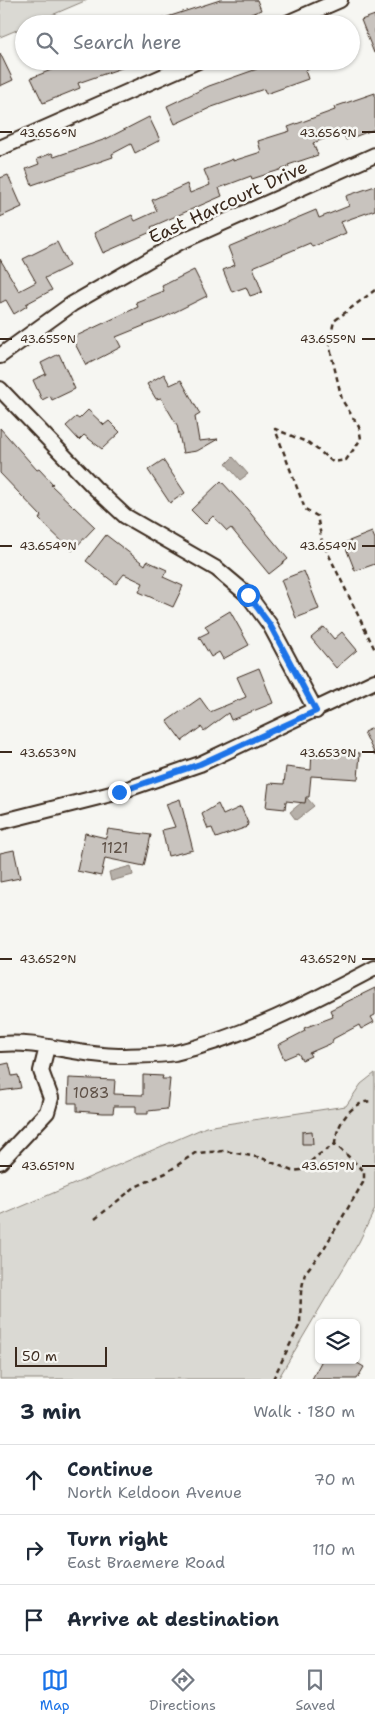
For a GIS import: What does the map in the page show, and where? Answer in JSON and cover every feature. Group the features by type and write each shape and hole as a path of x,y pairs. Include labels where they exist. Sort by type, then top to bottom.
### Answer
{"street":[{"path":"306,15 340,0"},
{"path":"0,148 178,70"},
{"name":"East Harcourt Drive","path":"0,356 72,304 180,242 375,155"},
{"path":"0,389 94,488 125,516 217,569 248,595 270,625 316,711"},
{"path":"0,822 119,792 200,764 316,711 375,681"},
{"path":"0,1044 47,1047 97,1055 173,1053 231,1035 294,1010 375,968"},
{"path":"0,1162 47,1112 50,1098 41,1071 47,1047"}],"path":[{"path":"375,290 334,321 329,344 342,400 359,427 361,439 346,460 333,462 309,443 275,429 306,509 317,516 322,541 375,650"},
{"path":"273,1379 300,1324 301,1292 305,1273 324,1250 364,1181 364,1171 335,1144 335,1138 348,1113 361,1102 371,1101"},
{"path":"95,1219 136,1187 166,1172 195,1153 225,1152 262,1158 292,1171 301,1170 335,1144"}],"shaded area":[{"path":"0,0 87,0 52,15 15,15 15,31 0,37"},
{"path":"233,457 248,474 240,480 226,464"},
{"path":"307,798 314,806 296,820 290,812"},
{"path":"131,866 133,875 111,881 109,872"},
{"path":"375,1073 375,1209 359,1242 278,1379 0,1379 0,1216 206,1127 346,1106 361,1084"}],"building":[{"path":"220,0 257,0 261,10 248,15 174,15"},
{"path":"375,15 375,53 374,53 361,20"},
{"path":"0,53 13,80 0,86"},
{"path":"51,70 116,70 78,83 80,88 43,103 31,78"},
{"path":"254,70 305,70 308,79 266,94 264,89 212,107 175,124 167,106 209,86"},
{"path":"375,93 375,129 346,140 343,132 313,143 318,155 288,165 289,167 252,179 251,176 219,188 222,196 151,227 153,231 103,253 94,233 132,215 135,221 157,211 152,200 187,184 190,193 210,185 204,170 233,159 233,161 261,152 258,141 290,131 288,127 335,110 334,107"},
{"path":"149,117 160,140 135,153 131,144 112,154 113,157 32,185 26,169 39,164 37,159 52,153 54,157 106,139"},
{"path":"8,175 22,207 0,217 0,178"},
{"path":"375,186 375,210 341,222 346,233 312,247 310,243 253,267 262,292 250,296 246,287 232,292 223,270 235,265 228,247 316,210 319,218 349,206 346,196"},
{"path":"57,242 69,266 45,278 52,290 26,304 27,306 14,314 6,300 0,303 0,259 19,291 36,282 23,259"},
{"path":"194,270 207,296 163,318 116,337 121,347 86,365 72,338 138,307 136,302 164,291 162,286"},
{"path":"59,354 75,389 52,400 50,396 42,400 33,380 46,374 41,363"},
{"path":"164,374 170,385 181,380 200,414 195,417 199,441 218,439 197,451 183,453 177,425 161,398 156,399 147,384"},
{"path":"88,410 104,425 109,421 120,432 102,449 84,435 79,440 66,426 76,417 79,419"},
{"path":"0,428 37,470 39,469 53,484 51,485 95,527 72,551 39,519 41,516 0,473"},
{"path":"163,460 185,493 170,503 148,470"},
{"path":"221,481 288,559 269,574 231,528 227,531 213,516 205,524 191,510"},
{"path":"372,532 375,539 375,564 355,571 344,543"},
{"path":"106,535 145,565 147,561 167,570 163,577 183,586 173,607 139,592 143,583 124,574 116,584 86,561"},
{"path":"304,571 319,609 296,618 281,580"},
{"path":"230,611 249,645 223,659 219,652 211,657 199,637 209,632 205,626"},
{"path":"324,627 334,639 342,632 357,650 336,668 311,638"},
{"path":"259,668 273,703 231,720 228,713 204,731 201,727 182,741 167,721 200,698 210,712 246,697 237,677"},
{"path":"375,727 375,755 364,732"},
{"path":"312,750 360,753 358,779 311,776 309,797 306,797 305,803 286,801 285,809 266,807 269,783 284,784 286,767 311,770"},
{"path":"180,799 193,850 168,856 162,830 175,827 166,804"},
{"path":"218,804 223,815 241,807 248,823 247,827 216,838 212,828 208,829 202,814"},
{"path":"108,829 151,835 144,866 105,858 101,876 77,871 85,833 106,838"},
{"path":"14,850 20,878 0,882 0,853"},
{"path":"375,988 375,1015 371,1017 374,1022 361,1029 359,1025 333,1039 332,1043 309,1053 311,1056 302,1060 298,1053 284,1059 278,1045 305,1031 304,1028 333,1017 330,1010"},
{"path":"9,1063 12,1076 18,1075 21,1088 0,1091 0,1065"},
{"path":"143,1075 163,1076 162,1079 170,1079 167,1109 148,1111 148,1114 136,1114 136,1106 114,1106 113,1113 103,1113 77,1111 77,1103 68,1103 69,1078 115,1080 114,1094 143,1095"},
{"path":"312,1131 313,1144 302,1144 302,1132"},
{"path":"320,1364 359,1364 364,1367 357,1379 312,1379"}],"route":[{"path":"119,792 200,764 316,711 270,625 248,595"}]}
